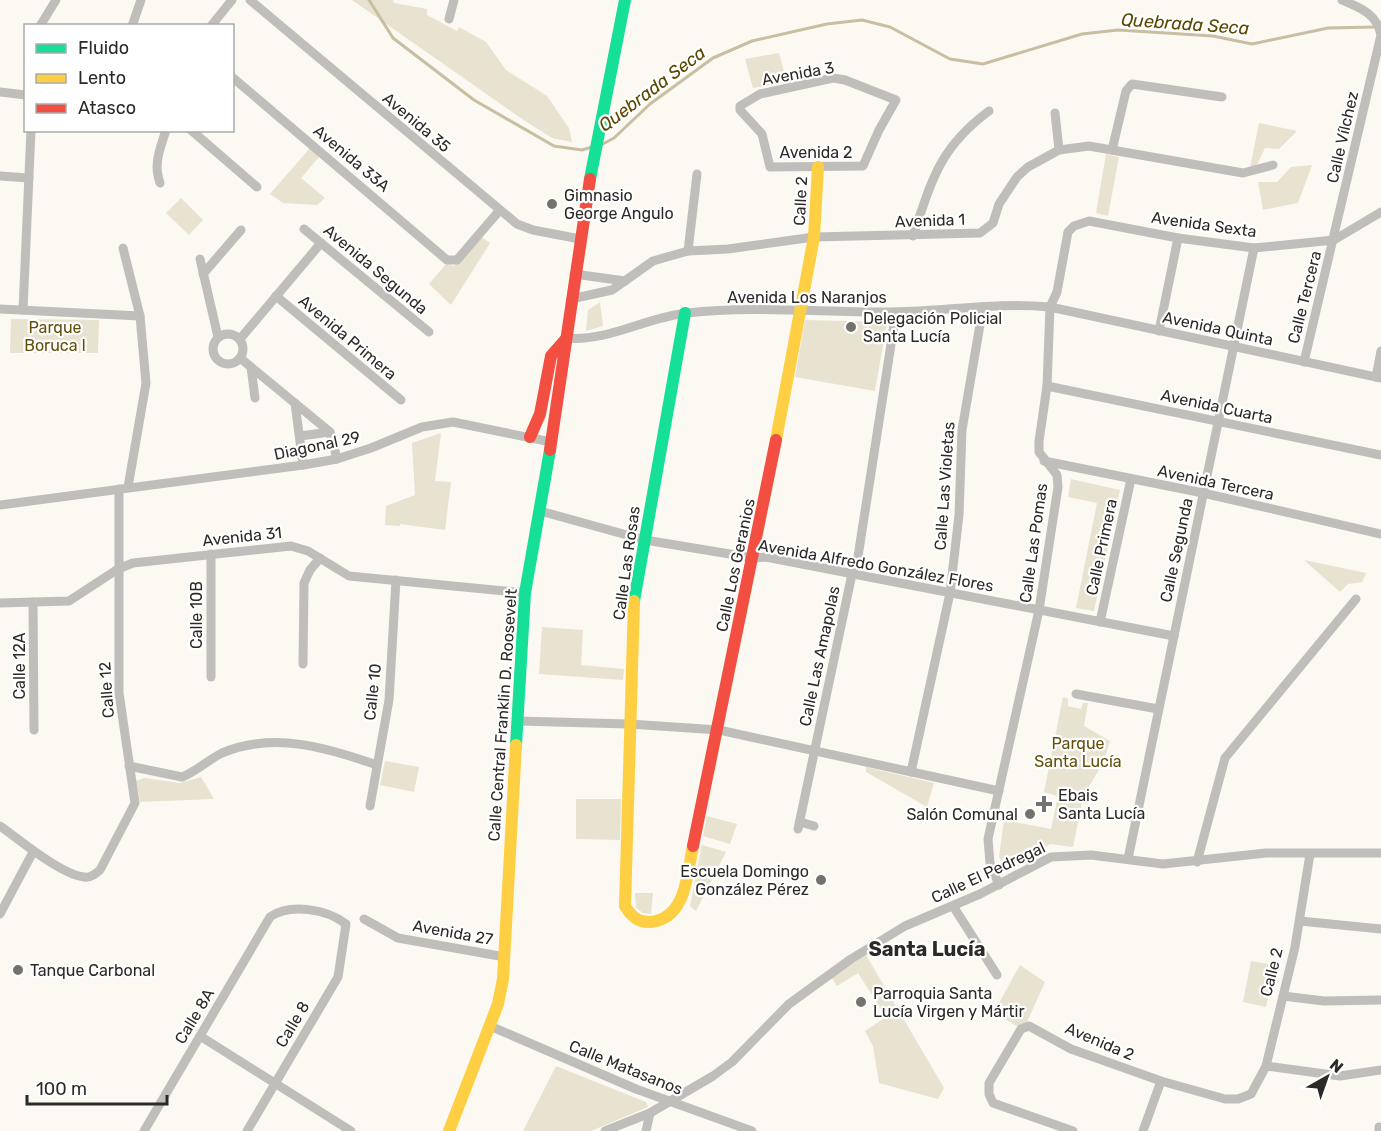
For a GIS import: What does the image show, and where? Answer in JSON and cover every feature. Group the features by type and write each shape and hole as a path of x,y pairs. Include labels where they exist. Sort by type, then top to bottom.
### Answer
{"street":[{"path":"41,24 56,0"},
{"path":"133,24 141,0"},
{"path":"213,24 232,0"},
{"name":"Avenida 35","path":"250,0 499,211 517,224 533,230 579,239"},
{"path":"449,19 454,0"},
{"name":"Calle Central Franklin D. Roosevelt","path":"449,1131 498,1004 505,957 525,593 567,338 573,274 600,118 625,0"},
{"path":"1342,0 1361,4 1379,23 1380,38"},
{"name":"Calle Vílchez","path":"1334,240 1380,38"},
{"name":"Avenida 33A","path":"234,78 447,260 457,260 499,211"},
{"name":"Avenida 3","path":"770,167 762,134 740,110 740,106 760,94 832,78 845,80 896,100 862,166"},
{"path":"1112,150 1129,87 1137,82 1222,97"},
{"path":"0,92 24,95"},
{"path":"913,236 941,160 967,127 989,111"},
{"path":"1055,113 1059,150"},
{"path":"23,310 31,132"},
{"path":"160,183 156,171 157,159 165,132"},
{"path":"193,132 257,187"},
{"name":"Avenida 1","path":"571,298 600,294 625,281 653,261 688,251 728,249 814,237 913,236 985,231 993,223 999,204 1017,177 1028,166 1059,150 1089,146 1243,174 1273,165"},
{"name":"Avenida 2","path":"770,167 862,166"},
{"name":"Calle 2","path":"814,237 818,167"},
{"path":"688,251 697,174"},
{"path":"0,176 29,178"},
{"name":"Avenida Sexta","path":"1089,221 1178,238 1254,248 1334,240 1381,213"},
{"name":"Calle Las Pomas","path":"999,885 990,863 988,840 1039,610 1058,487 1057,475 1039,452 1047,386 1050,307 1057,292 1068,232 1082,222 1089,221"},
{"name":"Avenida Segunda","path":"304,229 429,332"},
{"path":"204,274 241,230"},
{"name":"Calle Los Geranios","path":"682,899 754,558 814,237"},
{"path":"1159,331 1178,238"},
{"name":"Calle Tercera","path":"1304,362 1334,240"},
{"path":"240,339 321,243"},
{"name":"Calle 12","path":"33,852 82,877 92,876 100,870 135,803 119,693 118,569 124,488 146,383 140,316 123,248"},
{"name":"Calle Segunda","path":"1128,859 1254,248"},
{"path":"200,259 218,337 213,346 218,360 232,363 240,358 243,348 240,339 232,334 218,337"},
{"path":"573,274 625,281"},
{"name":"Avenida Primera","path":"276,296 401,400"},
{"name":"Avenida Los Naranjos","path":"567,338 588,338 685,313 800,310 896,312 1023,305 1050,307"},
{"name":"Calle Las Violetas","path":"911,772 950,593 959,515 962,430 983,307"},
{"name":"Avenida Quinta","path":"1050,307 1378,377"},
{"path":"0,309 140,316"},
{"name":"Calle Las Amapolas","path":"814,826 799,826 852,574 857,563 896,312"},
{"name":"Calle Las Rosas","path":"682,899 672,914 653,922 633,919 625,906 634,602 685,313"},
{"path":"530,437 540,414 552,356 567,338"},
{"path":"1378,377 1381,351"},
{"path":"240,358 330,432 337,459"},
{"path":"251,367 255,398"},
{"name":"Avenida Cuarta","path":"1047,386 1381,455"},
{"path":"295,403 303,465"},
{"name":"Diagonal 29","path":"0,505 124,488 189,482 337,459 422,427 441,423 468,423 551,442"},
{"path":"300,436 330,432"},
{"name":"Avenida Tercera","path":"1044,461 1203,493 1381,534"},
{"name":"Calle Primera","path":"1100,622 1131,479"},
{"name":"Avenida Alfredo González Flores","path":"540,511 645,540 754,558 766,557 1174,636"},
{"name":"Avenida 31","path":"0,603 69,601 118,569 134,563 291,546 308,550 349,576 525,593"},
{"name":"Calle 10B","path":"211,554 212,677"},
{"path":"303,664 304,584 306,575 320,558"},
{"name":"Calle 10","path":"370,806 389,700 396,580"},
{"path":"1197,862 1225,758 1356,599"},
{"name":"Calle 12A","path":"33,602 34,730"},
{"path":"1076,694 1158,709"},
{"path":"518,721 629,724 719,730 999,791"},
{"path":"129,766 182,777 221,754 237,748 283,743 329,748 377,765"},
{"path":"0,826 33,852 0,914"},
{"name":"Calle El Pedregal","path":"605,1131 650,1113 732,1062 789,1004 818,981 905,926 999,885 1051,857 1091,855 1163,864 1266,853 1381,853"},
{"name":"Calle 2","path":"1251,1094 1266,1066 1300,921 1310,854"},
{"path":"953,906 997,975"},
{"name":"Calle 8","path":"247,1131 338,977 347,928 343,921 314,909 275,914 270,917"},
{"name":"Calle 8A","path":"144,1131 270,917"},
{"name":"Avenida 27","path":"364,919 398,938 505,957"},
{"path":"1300,921 1381,929"},
{"path":"1282,996 1324,1001 1381,1000"},
{"name":"Calle Matasanos","path":"490,1026 732,1128 752,1131"},
{"name":"Avenida 2","path":"1073,1131 993,1103 989,1094 989,1083 1021,1029 1029,1026 1071,1049 1161,1081 1225,1099 1238,1099 1251,1094"},
{"path":"200,1036 275,1081 351,1131"},
{"path":"1266,1066 1340,1076 1381,1070"},
{"path":"1143,1131 1161,1081"},
{"path":"646,1131 650,1113"}],"green space":[{"path":"352,0 393,0 394,3 427,9 427,15 457,31 459,27 486,42 506,70 547,96 569,128 572,142 552,138 522,119"},
{"path":"779,53 787,82 753,88 745,59"},
{"path":"1259,123 1297,131 1279,149 1265,148 1255,169 1250,168"},
{"path":"310,148 319,157 301,178 325,198 317,205 283,203 270,194"},
{"path":"1106,154 1119,157 1108,216 1096,213"},
{"path":"1312,165 1298,203 1263,210 1258,182 1277,182 1291,167"},
{"path":"181,198 203,220 189,235 166,213"},
{"path":"480,236 490,243 451,305 429,284 446,264 454,266"},
{"path":"600,302 603,326 586,331 588,310"},
{"name":"Parque Boruca I","path":"11,319 99,320 98,353 10,353"},
{"path":"805,320 887,322 875,391 795,377"},
{"path":"441,433 435,481 451,482 445,530 400,524 400,526 385,525 386,506 415,495 412,443"},
{"path":"1071,479 1120,490 1094,611 1076,608 1097,503 1068,497"},
{"path":"1304,560 1366,573 1362,582 1348,584 1340,592"},
{"path":"542,627 583,630 581,665 624,669 623,680 539,674"},
{"name":"Parque Santa Lucía","path":"1063,697 1068,699 1068,706 1081,709 1083,703 1088,703 1084,726 1110,741 1107,751 1093,780 1069,816 1083,797 1073,847 1050,844 1012,870 1005,870 999,857 1004,820 1051,829 1058,796 1044,792"},
{"path":"385,761 419,767 414,792 380,785"},
{"path":"866,767 934,783 927,807 866,772"},
{"path":"201,777 214,799 140,802 136,781 144,778 180,783"},
{"path":"576,799 621,799 620,840 576,839"},
{"path":"707,816 737,824 730,844 703,836"},
{"path":"702,845 726,852 696,911 690,906"},
{"path":"635,893 653,893 651,914 643,913 636,908"},
{"path":"866,955 944,1088 938,1099 879,1083 873,1046 865,1031 886,1017 858,973 837,986 831,977"},
{"path":"1251,961 1274,965 1266,1007 1243,1002"},
{"path":"1020,965 1045,982 1027,1022 1018,1027 994,1012"},
{"path":"556,1066 646,1102 648,1107 591,1131 523,1131"}],"waterway":[{"name":"Quebrada Seca","path":"369,0 393,38 474,100 554,146 582,150 592,147"},
{"name":"Quebrada Seca","path":"599,146 614,138 650,104 713,58 752,41 827,24 862,20 890,27 950,59 983,64 1082,34 1118,30 1213,36 1252,44 1328,28 1376,27"}],"traffic: fast":[{"path":"590,179 625,0"},
{"path":"634,601 685,313"},
{"path":"516,745 525,593 550,450"}],"traffic: slow":[{"path":"776,440 814,237 818,167"},
{"path":"634,601 625,906 632,916 651,922 663,919 672,912 679,903 687,881 693,846"},
{"path":"449,1131 498,1004 503,979 516,745"}],"traffic: jam":[{"path":"550,450 590,179"},
{"path":"530,437 540,414 551,356 566,339"},
{"path":"693,846 776,440"}],"place":[{"name":"Gimnasio George Angulo","path":"552,204"},
{"name":"Delegación Policial Santa Lucía","path":"851,327"},
{"name":"Ebais Santa Lucía","path":"1044,804"},
{"name":"Salón Comunal","path":"1030,814"},
{"name":"Escuela Domingo González Pérez","path":"821,880"},
{"name":"Tanque Carbonal","path":"18,970"},
{"name":"Parroquia Santa Lucía Virgen y Mártir","path":"861,1002"}],"district":[{"name":"Santa Lucía","path":"927,949"}]}
